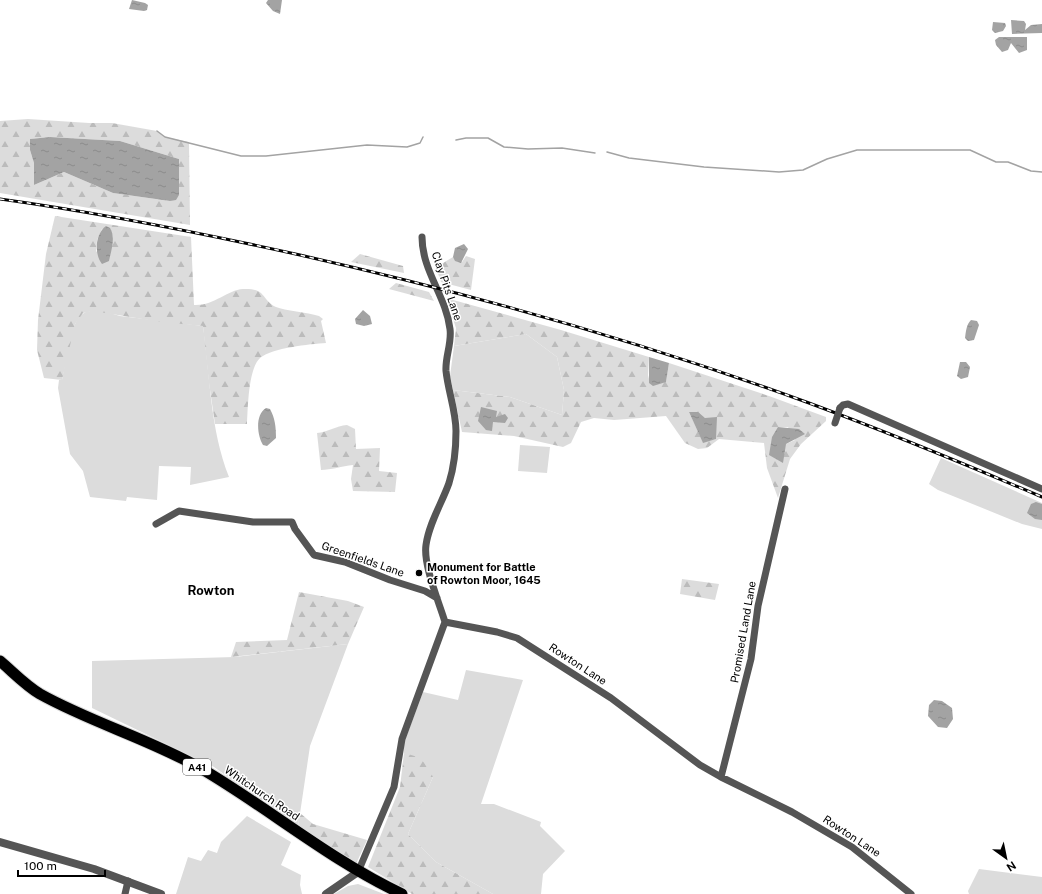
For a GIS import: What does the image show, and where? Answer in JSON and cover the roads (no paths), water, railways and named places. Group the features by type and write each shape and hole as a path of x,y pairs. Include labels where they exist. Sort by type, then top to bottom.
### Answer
{"highway":[{"name":"Whitchurch Road","path":"0,661 39,693 67,708 149,742 202,769 358,872 402,894"}],"street":[{"name":"Clay Pits Lane","path":"422,237 422,248 430,276 443,304 450,329 446,370 456,430 454,465 431,525 426,546 427,562 445,622"},
{"path":"835,423 840,408 848,404 1042,489"},
{"name":"Promised Land Lane","path":"721,777 751,659 758,606 785,489"},
{"name":"Greenfields Lane","path":"156,524 179,511 253,522 292,522 295,529 314,555 345,562 390,580 425,591 437,598"},
{"path":"326,894 358,872 394,787 402,739 445,622"},
{"name":"Rowton Lane","path":"445,622 497,632 517,638 611,698 700,765 792,812 852,847 911,894"},
{"path":"0,842 94,868 162,894"},
{"path":"125,894 128,881"}],"water":[{"path":"132,0 148,5 147,10 129,9"},
{"path":"268,0 282,0 280,14 273,11 266,3"},
{"path":"1011,20 1024,21 1026,24 1025,30 1031,25 1042,24 1042,33 1012,34"},
{"path":"993,22 1005,23 1006,26 1003,31 995,33 992,30"},
{"path":"999,37 1027,37 1027,50 1019,53 1011,43 1008,50 1002,52 996,45 995,40"},
{"path":"50,137 120,141 179,159 179,195 176,200 170,201 113,193 64,172 34,185 34,163 30,150 30,139"},
{"path":"106,226 110,228 113,236 109,261 102,264 99,260 97,244 102,230"},
{"path":"464,244 468,249 461,263 455,261 453,257 455,248"},
{"path":"363,310 370,316 372,324 364,326 356,324 355,319"},
{"path":"971,320 977,321 979,325 974,340 968,341 965,338 967,326"},
{"path":"649,357 669,363 666,382 653,386 649,383"},
{"path":"960,362 966,362 970,367 968,377 961,379 957,376"},
{"path":"481,407 497,411 496,417 505,414 508,418 505,423 493,422 492,431 486,430 478,421"},
{"path":"266,408 270,409 273,416 276,434 276,438 267,446 263,445 258,431 260,415"},
{"path":"689,412 698,412 705,418 717,417 716,439 703,443"},
{"path":"778,427 799,429 805,434 786,444 783,463 769,455 772,437"},
{"path":"1036,502 1042,504 1042,520 1035,519 1027,513 1031,504"},
{"path":"934,700 942,701 952,708 953,719 947,728 938,727 928,716 929,705"}],"waterway":[{"path":"157,131 165,137 241,156 266,156 367,145 407,147 420,143 423,137"},
{"path":"456,140 466,138 488,138 504,147 528,149 562,148 595,153"},
{"path":"607,152 629,158 704,167 779,172 803,170 827,159 857,150 970,150 996,162 1008,162 1031,171 1042,172"}],"railway":[{"path":"0,199 113,217 188,231 300,255 429,286 557,321 684,360 809,403 926,448 1042,497"}],"place":[{"name":"Monument for Battle of Rowton Moor, 1645","path":"419,573"}],"district":[{"name":"Rowton","path":"211,590"}]}
